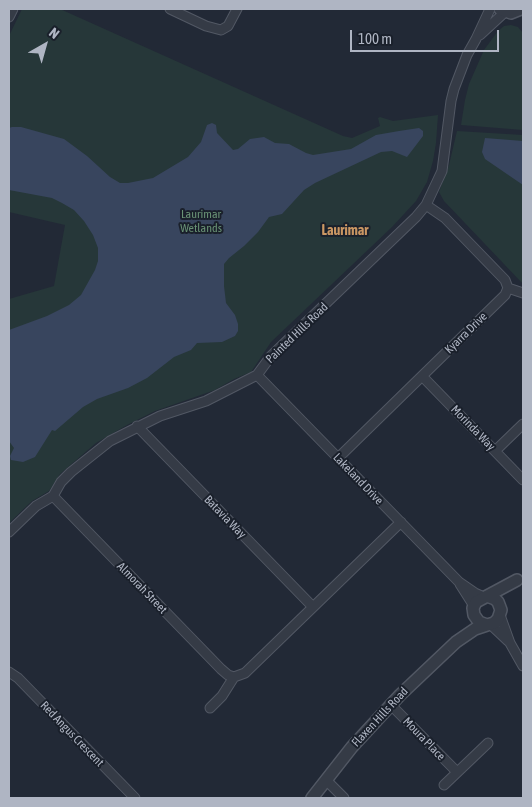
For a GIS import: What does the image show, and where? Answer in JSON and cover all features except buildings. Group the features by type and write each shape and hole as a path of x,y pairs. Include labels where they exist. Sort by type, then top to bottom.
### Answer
{"street":[{"path":"9,17 13,9"},
{"path":"170,9 206,26 221,30 228,26 237,9"},
{"name":"Painted Hills Road","path":"9,532 36,506 53,496 64,479 90,455 110,441 160,416 206,401 257,375 271,356 412,221 426,205 442,171 454,89 467,55 490,9"},
{"path":"509,11 523,17"},
{"name":"Painted Hills Road","path":"476,39 509,11"},
{"path":"426,205 451,225 505,280 508,288 523,293"},
{"name":"Kyarra Drive","path":"338,458 505,296 508,288"},
{"name":"Lakeland Drive","path":"257,375 459,582 475,593 486,597"},
{"name":"Morinda Way","path":"422,376 523,480"},
{"path":"495,452 523,424"},
{"name":"Batavia Way","path":"137,426 313,608"},
{"name":"Almorah Street","path":"53,496 221,669 234,677"},
{"path":"210,708 222,696 234,677 246,673 401,522"},
{"path":"510,643 488,624 479,622 474,615 473,608 476,602 520,577"},
{"path":"488,624 498,619 504,600 520,577"},
{"name":"Lakeland Drive","path":"459,582 473,608"},
{"path":"486,597 495,599 500,606 510,643 523,666"},
{"name":"Flaxen Hills Road","path":"456,642 469,622 473,608"},
{"name":"Flaxen Hills Road","path":"312,798 352,746 391,705 456,642 476,629 488,624"},
{"name":"Red Angus Crescent","path":"9,672 18,678 134,798"},
{"name":"Moura Place","path":"391,705 457,772"},
{"path":"444,785 488,743"},
{"path":"326,780 344,798"}],"green space":[{"name":"Laurimar Wetlands","path":"22,9 60,9 343,136 352,138 380,126 378,118 380,117 393,121 438,115 433,161 427,182 416,201 392,227 271,342 251,372 215,390 155,411 96,443 60,474 49,491 32,501 9,523 9,299 54,286 65,225 9,212 9,36"},
{"path":"504,26 518,27 523,33 523,130 461,125 469,84 484,50 498,31"},
{"path":"457,131 523,135 523,284 444,201 439,192 449,165"}],"water":[{"path":"212,123 216,125 217,133 233,150 238,149 250,139 264,137 275,143 289,144 313,155 351,149 376,135 399,131 419,128 423,131 423,136 407,157 392,151 381,152 315,183 304,190 282,214 269,217 258,232 229,258 224,264 224,286 226,303 235,315 238,324 238,331 235,336 222,342 197,343 191,350 174,357 147,378 128,388 97,399 83,407 55,431 52,430 35,457 23,462 11,460 10,456 14,448 9,441 9,330 47,316 69,305 81,295 95,270 98,261 98,248 93,235 74,210 52,198 9,190 9,128 21,127 64,139 87,156 110,177 120,183 128,183 153,178 188,157 201,142 207,125"},
{"path":"485,138 523,141 523,185 485,159 482,152"}],"district":[{"name":"Laurimar","path":"345,231"}]}
